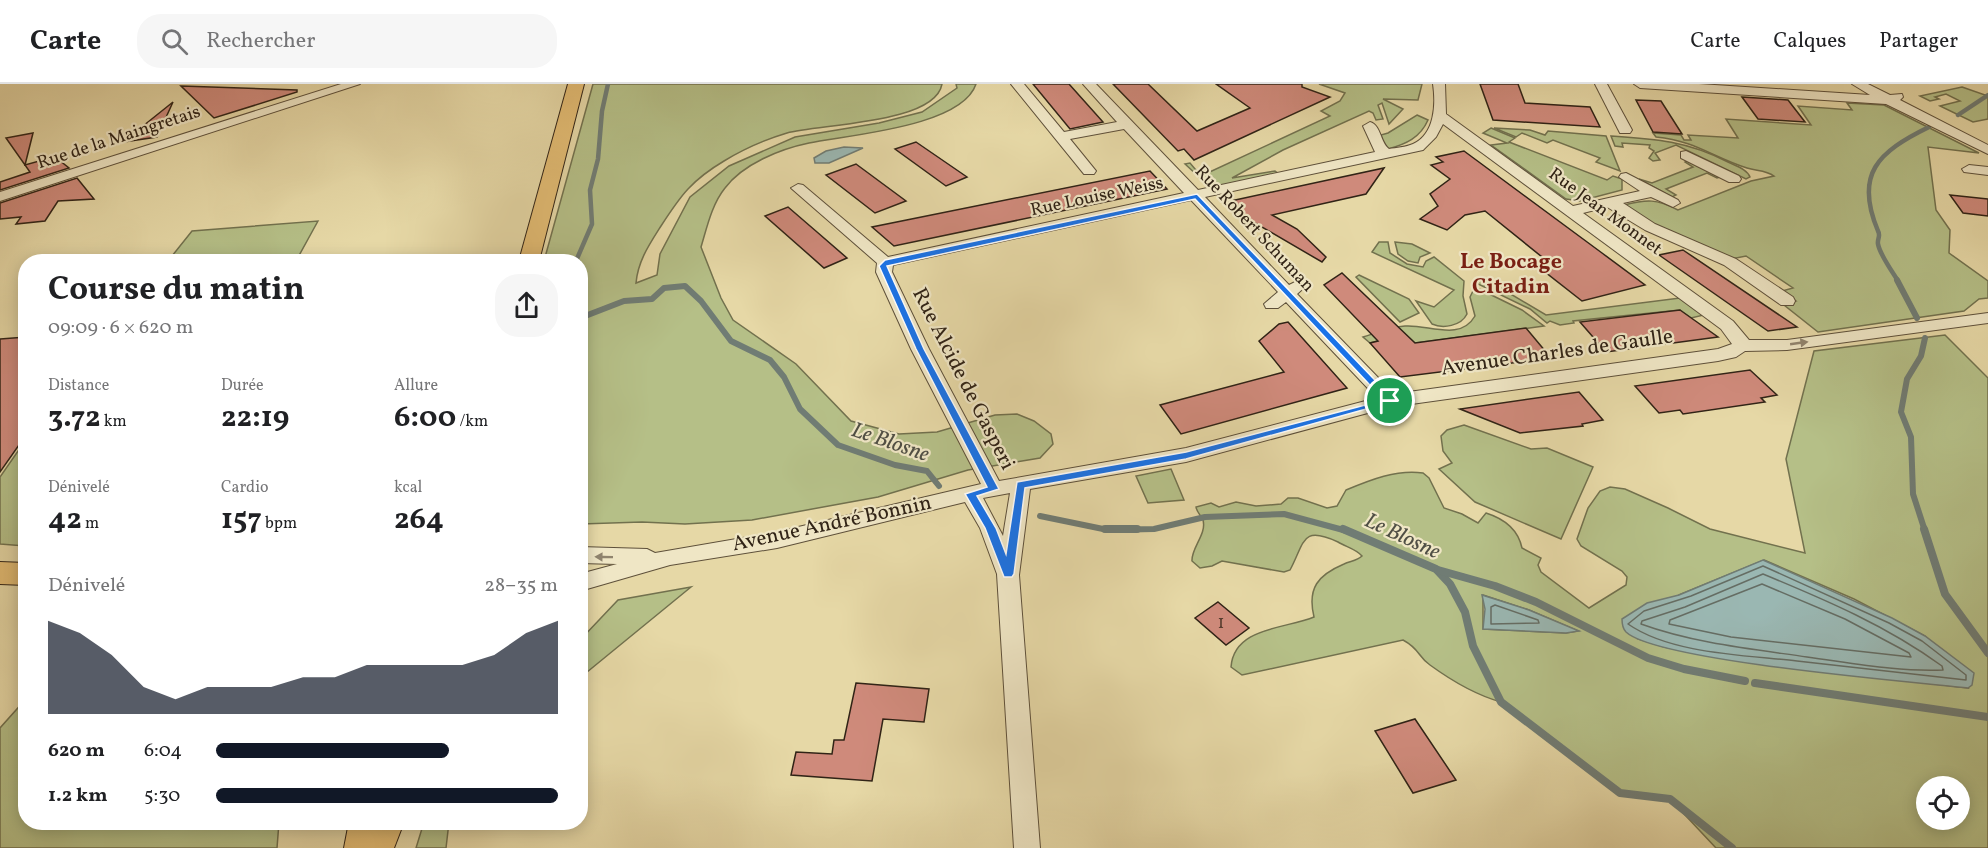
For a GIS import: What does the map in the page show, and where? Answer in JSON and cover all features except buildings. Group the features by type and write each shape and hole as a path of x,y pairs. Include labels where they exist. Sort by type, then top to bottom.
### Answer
{"main road":[{"path":"531,254 576,84"},
{"path":"0,573 18,574"},
{"path":"361,848 364,830"},
{"path":"377,848 384,830"}],"street":[{"name":"Rue de la Maingretais","path":"0,197 354,84"},
{"path":"1017,84 1089,171"},
{"name":"Rue Robert Schuman","path":"1089,84 1197,196 1293,289 1390,401"},
{"path":"1438,115 1442,95 1439,84"},
{"path":"1601,84 1625,130"},
{"path":"1640,84 1892,98"},
{"path":"1858,84 1988,143"},
{"path":"1871,84 1892,98 1988,150"},
{"name":"Rue Louise Weiss","path":"885,262 1418,147 1431,138 1438,127 1438,115"},
{"name":"Rue Jean Monnet","path":"1438,115 1727,325 1740,339 1741,346"},
{"path":"1060,137 1127,124"},
{"path":"1370,126 1378,147 1387,155"},
{"path":"1686,155 1734,179"},
{"path":"1969,169 1988,171"},
{"path":"1626,177 1673,203"},
{"path":"798,188 885,262"},
{"path":"1570,211 1653,192"},
{"path":"1610,202 1650,226 1730,262 1787,300"},
{"name":"Rue Alcide de Gasperi","path":"885,262 884,272 920,349 994,489"},
{"path":"1272,304 1293,289"},
{"name":"Avenue Charles de Gaulle","path":"994,489 1206,451 1390,401 1718,355 1730,353 1741,346 1787,345 1988,318"},
{"path":"1021,485 1008,574 1027,848"},
{"name":"Avenue André Bonnin","path":"588,581 670,557 777,540 994,489"},
{"path":"970,494 990,528 1008,574"},
{"name":"Avenue André Bonnin","path":"588,555 670,557"}],"green space":[{"path":"593,84 942,84 935,97 919,107 898,115 787,133 747,149 713,168 688,189 668,215 645,253 636,283 657,275 660,254 690,197 729,166 795,137 879,123 922,112 957,88 956,84 976,84 966,99 949,110 927,119 901,127 809,143 774,154 752,165 733,179 720,194 710,216 701,247 721,298 733,320 796,364 851,421 899,434 937,432 995,415 1017,414 1034,421 1051,434 1053,444 1040,458 968,470 878,497 752,520 685,524 642,522 588,524 588,254 546,254"},
{"path":"1319,84 1422,84 1418,100 1383,99 1403,109 1389,124 1382,103 1378,105 1383,119 1376,120 1373,113 1369,111 1283,150 1232,178 1275,171 1279,174 1211,188 1185,164 1190,163 1201,176 1330,116 1321,111 1340,101 1345,93"},
{"path":"1962,87 1988,96 1988,119 1973,122 1940,106 1960,101 1946,94 1930,101 1920,96"},
{"path":"1847,103 1884,105 1979,153 1928,147 1936,210 1950,230 1949,253 1988,281 1988,298 1979,299 1964,311 1818,332 1784,305 1796,301 1782,291 1793,288 1746,256 1731,259 1653,224 1624,205 1652,201 1678,210 1751,181 1774,176 1735,164 1682,142 1656,137 1653,133 1681,135 1684,140 1691,140 1688,135 1738,138 1726,119 1811,125 1798,106 1852,110"},
{"path":"1417,115 1428,120 1417,136 1395,147 1388,149 1384,146 1381,135"},
{"path":"1491,128 1515,138 1509,142 1607,180 1613,176 1622,179 1622,190 1580,201 1566,199 1491,145 1507,143 1483,133"},
{"path":"1494,128 1530,130 1545,135 1548,131 1606,136 1620,171 1596,162 1600,158 1553,140 1547,143 1522,133 1516,137"},
{"path":"1611,136 1685,145 1738,166 1750,177 1746,179 1676,145 1655,153 1660,160 1653,161 1649,158 1654,151 1649,148 1650,145 1622,143 1623,147 1615,146"},
{"path":"1688,160 1720,177 1717,178 1707,173 1666,189 1676,195 1672,197 1639,179 1652,183 1693,167 1685,162"},
{"path":"318,221 300,254 174,254 192,231"},
{"path":"1379,242 1388,242 1390,253 1407,264 1423,267 1426,261 1434,257 1464,281 1463,296 1467,314 1464,318 1451,325 1432,324 1416,301 1434,307 1454,290 1372,252"},
{"path":"1395,242 1412,244 1430,253 1420,257 1418,263 1408,261 1398,254"},
{"path":"1359,275 1409,299 1419,313 1400,322 1356,277"},
{"path":"1482,277 1546,315 1680,298 1704,315 1691,318 1680,310 1573,321 1574,323 1560,325 1550,321 1547,323 1530,309 1478,284 1476,281"},
{"path":"1475,287 1522,310 1544,326 1415,343 1405,334 1370,343 1363,337 1405,326 1443,330 1461,328 1469,324 1475,316 1470,297"},
{"path":"1945,335 1988,378 1988,848 1716,848 1670,799 1620,793 1501,702 1447,677 1426,662 1413,647 1403,640 1242,675 1231,667 1234,654 1241,644 1251,637 1314,617 1312,598 1317,584 1321,578 1335,568 1362,556 1354,550 1317,535 1306,539 1290,570 1284,572 1222,561 1200,568 1192,561 1204,525 1196,507 1211,503 1219,507 1236,502 1256,506 1281,504 1288,498 1298,498 1327,508 1337,506 1346,490 1364,483 1394,474 1423,473 1429,478 1444,508 1478,523 1486,513 1505,522 1514,530 1522,548 1541,558 1538,565 1541,572 1589,608 1626,585 1627,577 1622,571 1581,546 1577,539 1588,508 1600,491 1610,487 1625,489 1710,529 1805,553 1786,459 1814,351","holes":["1764,560 1854,599 1925,636 1968,688 1727,659 1664,647 1638,639 1679,595","1483,595 1529,610 1578,631 1566,633 1483,629"]},
{"path":"1464,425 1531,449 1547,448 1593,467 1561,539 1475,502 1439,469 1452,463 1443,451 1441,436 1447,430"},
{"path":"18,451 18,545 0,544 0,477"},
{"path":"1171,469 1184,500 1148,503 1136,476"},
{"path":"691,587 588,671 588,632 618,600"},
{"path":"18,708 18,830 278,830 277,848 0,848 0,728"},
{"path":"422,830 448,830 446,848 416,848"}],"water":[{"path":"844,147 863,148 829,163 815,163 814,158 826,151"},
{"path":"1763,560 1892,618 1925,636 1974,673 1972,685 1968,688 1895,681 1733,661 1647,642 1626,632 1622,625 1622,619 1647,603 1679,595"},
{"path":"1482,595 1529,610 1579,631 1566,633 1483,629 1485,609"}],"waterway":[{"name":"Le Blosne","path":"579,254 592,224 590,190 598,159 602,111 608,84"},
{"path":"1958,115 1988,95"},
{"path":"1898,281 1879,248 1879,233 1871,211 1870,180 1875,167 1884,156 1911,136 1929,127"},
{"path":"1897,280 1917,318"},
{"name":"Le Blosne","path":"588,315 624,301 652,299 664,288 685,286 701,301 731,341 770,360 784,377 800,409 838,445 895,465 927,471 939,486"},
{"path":"1925,338 1921,356 1907,379 1901,412 1911,437 1913,494 1925,531"},
{"name":"Le Blosne","path":"1040,516 1108,530 1154,529 1205,517 1284,514 1347,531"},
{"name":"Le Blosne","path":"1105,529 1137,529"},
{"name":"Le Blosne","path":"1343,529 1436,569 1450,584 1465,612 1473,646 1501,702 1620,793 1670,799 1732,848"},
{"path":"1924,529 1945,594 1988,653"},
{"path":"1438,570 1495,586 1536,602 1648,658 1684,669 1745,681"},
{"path":"1755,683 1988,717"}],"district":[{"name":"Le Bocage Citadin","path":"1511,274"}],"route":[{"path":"1197,196 1390,401 1215,449 1021,485 1008,574 990,528 970,494 994,489 920,349 883,266 885,262 1197,196"}]}
